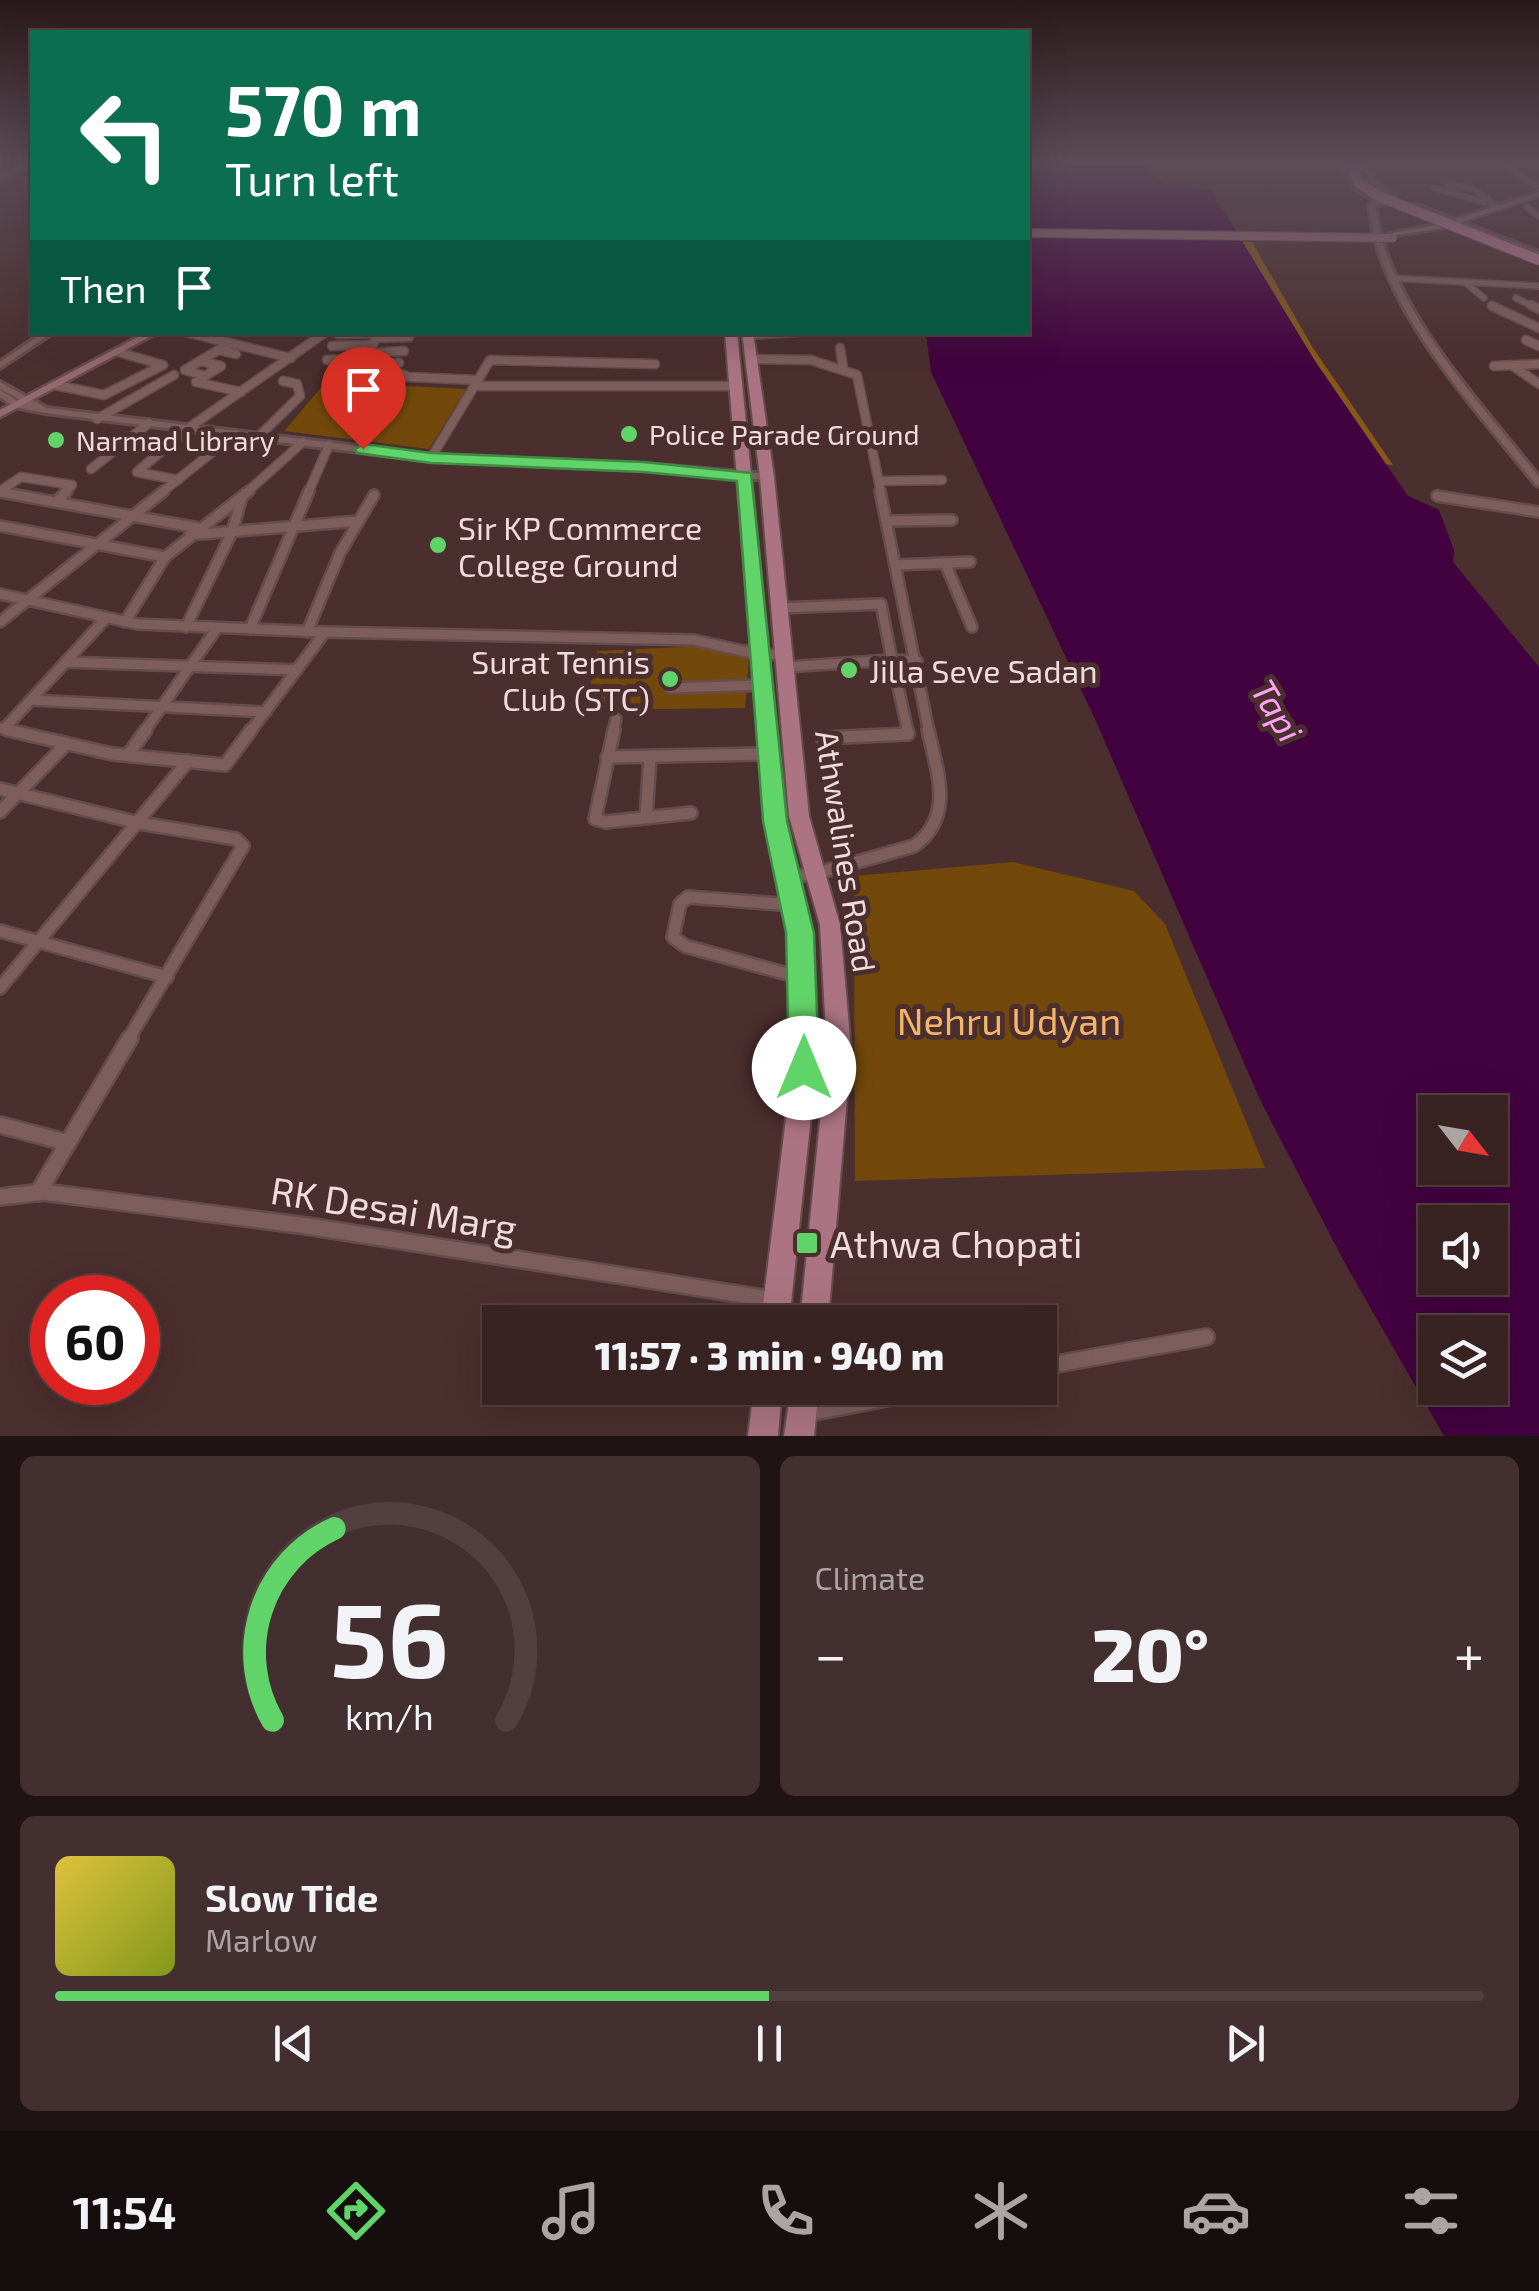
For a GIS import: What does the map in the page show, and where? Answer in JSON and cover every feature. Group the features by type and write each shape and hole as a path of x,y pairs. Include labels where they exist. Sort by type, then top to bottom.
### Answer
{"highway":[{"path":"1462,229 1539,259"}],"main road":[{"path":"1392,236 1412,229"},
{"path":"1030,231 1392,236 1427,229"},
{"path":"0,410 138,335"},
{"path":"20,399 149,335"},
{"name":"Athwalines Road","path":"740,335 746,481 775,821 794,905 802,978 804,1068 778,1305"},
{"name":"Athwalines Road","path":"741,335 750,358 768,482 799,816 830,925 839,1050 816,1305"},
{"path":"746,481 768,482"},
{"path":"763,1436 766,1405"}],"street":[{"path":"1374,229 1410,314 1536,473 1539,484"},
{"path":"1472,229 1539,259"},
{"path":"1484,229 1539,259"},
{"path":"1394,277 1539,286"},
{"path":"1466,283 1484,298"},
{"path":"1522,286 1539,294"},
{"path":"1516,298 1539,309"},
{"path":"1492,306 1539,328"},
{"path":"0,357 33,335"},
{"path":"0,366 46,335"},
{"path":"197,335 290,358"},
{"path":"178,480 137,472 190,427 322,335"},
{"path":"341,335 372,346 404,376 740,396"},
{"path":"327,360 409,336"},
{"path":"1526,340 1539,346"},
{"path":"200,361 230,343"},
{"path":"332,346 404,351"},
{"path":"372,346 358,378 384,377"},
{"path":"840,348 843,367"},
{"path":"219,350 236,354"},
{"path":"55,385 104,396 163,365 118,352"},
{"path":"750,358 811,360 858,374 943,803 927,837 914,846 818,873 789,877"},
{"path":"431,458 492,359 655,364"},
{"path":"614,386 616,363"},
{"path":"1494,366 1534,364 1539,372"},
{"path":"1513,365 1539,384"},
{"path":"223,371 199,383 241,392"},
{"path":"97,419 174,375"},
{"path":"222,388 234,380"},
{"path":"259,436 300,396 297,384 283,381"},
{"path":"0,384 20,399"},
{"path":"0,393 45,410 97,419 431,458 643,467 746,481"},
{"path":"91,468 149,423"},
{"path":"0,622 235,434"},
{"path":"125,622 165,557 243,496 303,442"},
{"path":"250,629 329,445"},
{"path":"0,491 23,476 72,485 57,502"},
{"path":"879,481 942,480"},
{"path":"0,491 199,528"},
{"path":"307,632 374,495"},
{"path":"186,627 232,532 243,496"},
{"path":"1437,496 1539,512"},
{"path":"887,520 952,520"},
{"path":"190,536 358,521"},
{"path":"0,526 165,557"},
{"path":"0,537 11,528"},
{"path":"897,566 970,562"},
{"path":"945,563 972,627"},
{"path":"0,594 125,622 186,627 694,640 784,661 917,660"},
{"path":"758,628 772,615 880,604 908,734 822,738"},
{"path":"2,728 106,618"},
{"path":"128,755 216,628"},
{"path":"2,728 128,755 226,765 326,632"},
{"path":"65,662 297,670"},
{"path":"670,688 763,684"},
{"path":"30,700 266,712"},
{"path":"616,719 595,818 606,822 691,813"},
{"path":"0,812 66,744"},
{"path":"607,758 769,754"},
{"path":"646,818 650,756"},
{"path":"0,988 188,762"},
{"path":"0,790 140,823 236,839 243,846 38,1193"},
{"path":"794,905 688,897 680,904 673,938 685,946 802,978"},
{"path":"0,931 167,977"},
{"path":"0,1124 68,1143"},
{"name":"RK Desai Marg","path":"0,1197 38,1193 307,1226 778,1301"},
{"path":"1057,1364 1206,1337"},
{"path":"802,1413 845,1405"}],"green space":[{"path":"326,382 466,389 429,449 284,431"},
{"name":"Surat Tennis Club (STC)","path":"750,644 745,708 586,710 597,651"},
{"name":"Nehru Udyan","path":"1013,862 1134,891 1165,924 1265,1168 855,1181 854,876"}],"shaded area":[{"path":"1239,241 1252,242 1313,348 1393,465 1374,463"}],"water":[{"name":"Tapi","path":"1030,229 1235,229 1315,361 1408,496 1439,510 1454,550 1453,562 1539,667 1539,1436 1444,1436 1426,1405 1508,1405 1508,1315 1418,1315 1418,1391 1347,1267 1261,1102 1095,719 931,372 926,335 1030,335"}],"place":[{"name":"Police Parade Ground","path":"629,434"},
{"name":"Narmad Library","path":"56,440"},
{"name":"Sir KP Commerce College Ground","path":"438,545"},
{"name":"Jilla Seve Sadan","path":"849,670"},
{"name":"Surat Tennis Club (STC)","path":"670,679"},
{"name":"Athwa Chopati","path":"807,1243"}],"route":[{"path":"363,449 431,458 643,467 745,477 775,821 800,933 804,1068"}]}
